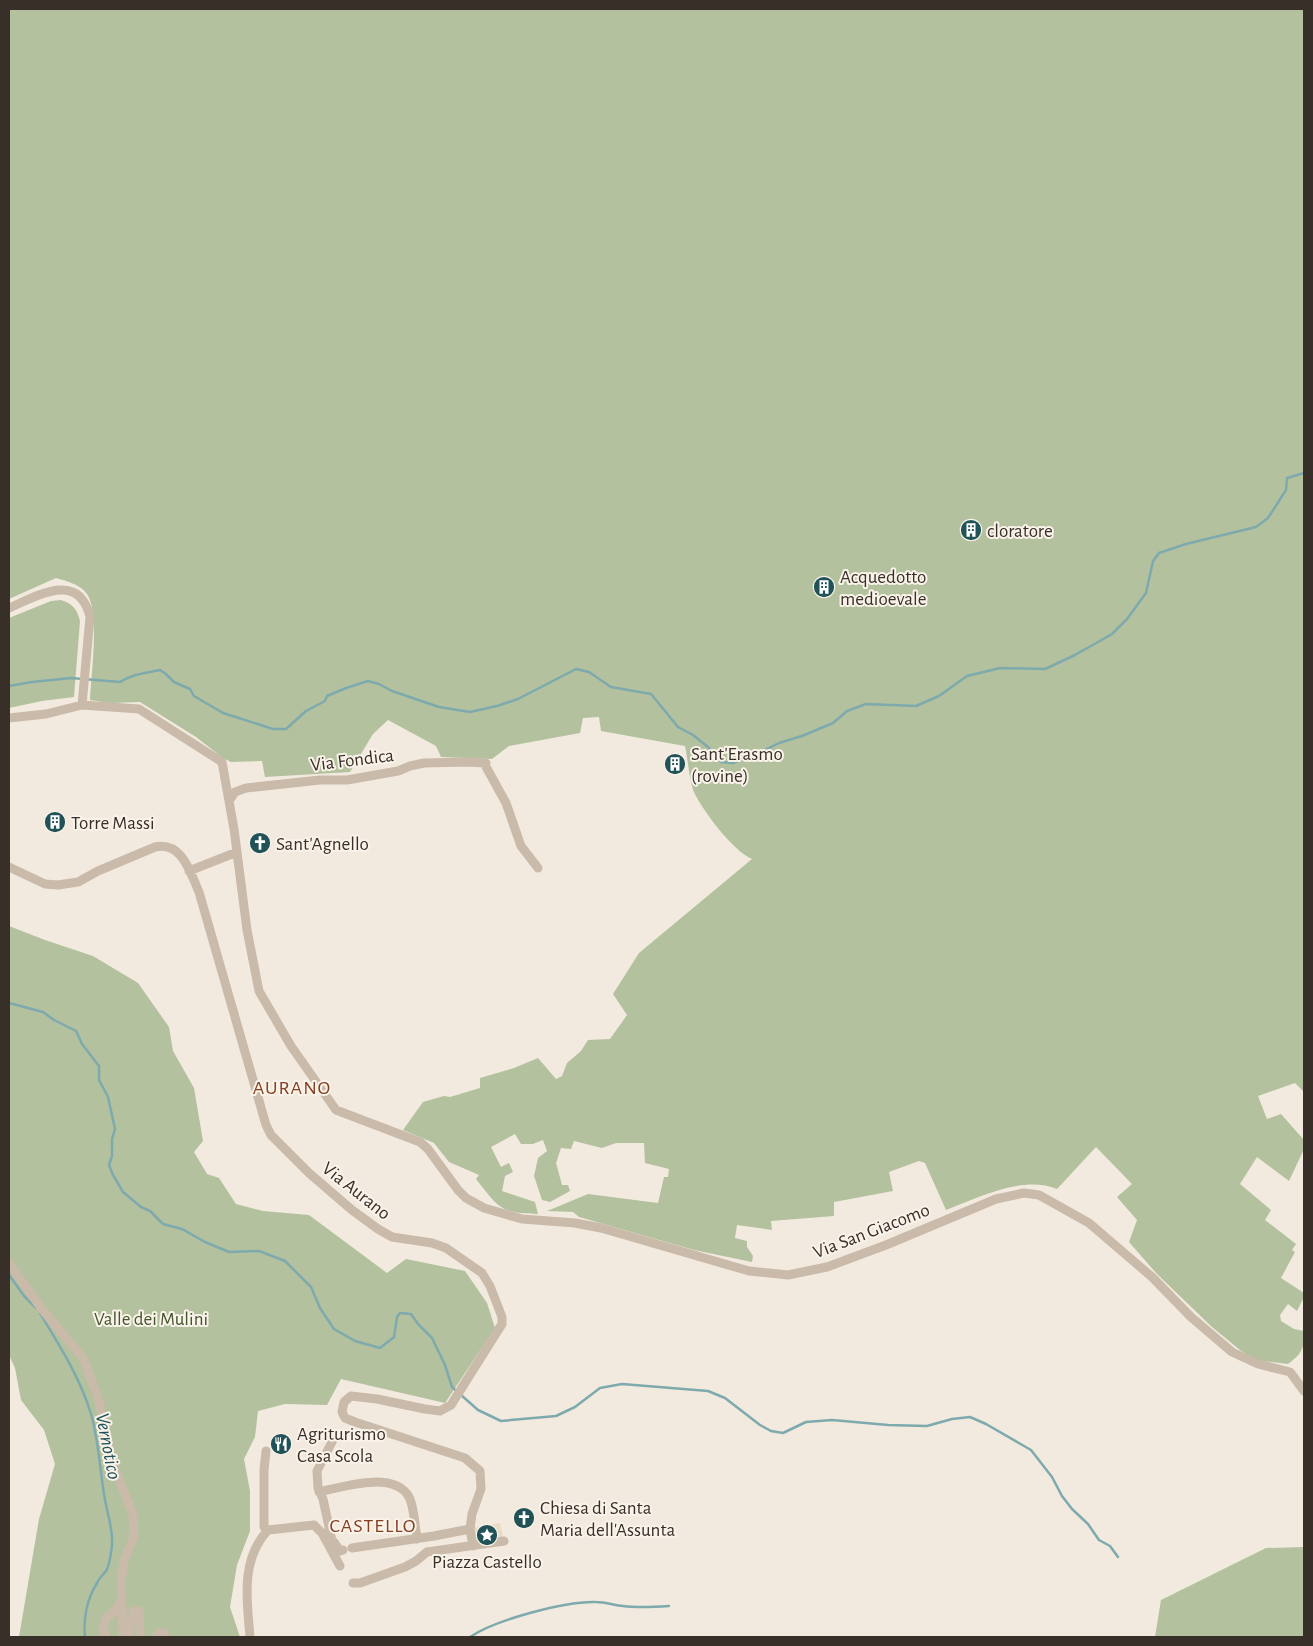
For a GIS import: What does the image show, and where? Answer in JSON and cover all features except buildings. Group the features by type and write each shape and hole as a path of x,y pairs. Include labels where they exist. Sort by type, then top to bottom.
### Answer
{"street":[{"path":"9,608 50,590 66,590 75,593 83,599 88,607 90,626 82,705"},
{"path":"9,718 46,714 82,705 139,709 222,762 237,852 189,871"},
{"name":"Via Fondica","path":"229,801 235,792 246,788 320,780 347,780 398,772 410,766 424,763 485,763 506,803 521,846 538,868"},
{"name":"Via Aurano","path":"9,867 45,884 58,885 78,882 98,871 155,847 164,845 179,853 199,892 266,1125 271,1135 309,1173 352,1210 378,1229 392,1237 446,1248 482,1273 490,1286 502,1317 502,1324 495,1338 451,1405 440,1411 350,1396 344,1402 342,1412 345,1418 465,1458 480,1471 481,1488 472,1514 470,1529"},
{"name":"Via San Giacomo","path":"237,852 247,930 259,991 291,1046 331,1105 336,1110 420,1142 428,1149 458,1190 466,1198 484,1208 522,1218 575,1223 608,1229 696,1257 749,1271 788,1274 827,1267 886,1245 996,1199 1024,1193 1039,1195 1089,1223 1152,1277 1191,1317 1232,1352 1258,1364 1290,1372 1304,1391"},
{"path":"9,1264 41,1308 83,1358 98,1400 112,1462 133,1514 134,1537 124,1561 120,1582 122,1637"},
{"path":"332,1440 317,1472 319,1492 323,1499 328,1539 340,1566"},
{"path":"266,1451 264,1470 264,1528 268,1530 314,1525 340,1551 470,1529 473,1546"},
{"path":"319,1492 352,1484 370,1482 394,1484 409,1496 417,1538"},
{"path":"250,1637 246,1593 247,1572 254,1552 268,1530"},
{"path":"353,1583 360,1583 404,1567 416,1561 427,1552 504,1541"},
{"path":"106,1637 103,1629 106,1618 116,1610 122,1598"},
{"path":"129,1637 131,1617 134,1611 139,1611 140,1637"},
{"path":"156,1637 158,1633 164,1633 165,1637"}],"green space":[{"path":"9,9 1304,9 1304,1092 1295,1083 1258,1096 1267,1119 1281,1114 1304,1140 1304,1149 1289,1181 1257,1157 1240,1184 1271,1210 1265,1220 1296,1244 1292,1250 1295,1252 1281,1278 1304,1293 1304,1297 1297,1311 1288,1304 1280,1315 1281,1321 1294,1329 1304,1331 1302,1350 1297,1357 1288,1364 1255,1360 1212,1327 1157,1274 1129,1242 1137,1220 1117,1197 1132,1184 1096,1147 1057,1189 1044,1185 1016,1186 1001,1189 946,1210 925,1163 919,1161 889,1172 893,1191 834,1202 834,1216 771,1221 772,1230 737,1225 735,1238 747,1241 747,1247 753,1256 752,1262 694,1250 579,1217 573,1212 547,1211 588,1194 658,1203 664,1177 668,1177 669,1169 645,1163 644,1143 616,1143 602,1148 574,1141 571,1149 561,1148 556,1163 562,1185 568,1185 570,1191 550,1202 542,1200 534,1176 538,1158 547,1151 543,1140 533,1144 521,1144 515,1134 491,1147 501,1167 509,1163 513,1172 505,1176 502,1191 535,1202 538,1214 516,1212 501,1207 490,1197 476,1179 479,1175 449,1162 434,1143 403,1130 423,1102 444,1096 450,1097 480,1088 480,1078 514,1068 538,1058 556,1079 562,1076 567,1063 581,1051 588,1040 610,1039 627,1015 613,994 639,953 752,859 736,848 711,819 698,800 691,782 685,746 601,731 599,717 583,718 580,733 509,746 492,759 441,757 436,746 388,720 373,734 350,772 265,777 262,761 231,762 196,737 140,702 110,703 90,700 94,629 91,603 87,594 77,585 56,578 9,599"},
{"path":"61,600 69,603 74,608 80,621 74,697 9,708 9,618 51,601"},
{"name":"Valle dei Mulini","path":"9,926 93,956 138,983 169,1027 173,1051 194,1088 203,1141 194,1152 207,1174 219,1178 236,1204 263,1211 309,1215 387,1273 406,1259 465,1271 487,1303 495,1328 445,1403 341,1379 327,1405 285,1404 258,1411 255,1437 244,1459 250,1491 250,1531 237,1565 230,1607 240,1637 19,1637 39,1519 55,1464 44,1430 21,1400 15,1368 9,1355"},
{"path":"1304,1547 1304,1637 1155,1637 1161,1600 1266,1548"}],"shaded area":[{"name":"Piazza Castello","path":"500,1523 504,1541 474,1546 471,1528"}],"waterway":[{"path":"9,686 71,678 120,682 134,675 160,670 174,682 190,689 194,696 223,713 273,729 286,729 306,711 325,701 327,696 368,681 439,707 470,712 518,699 576,669 589,672 611,687 651,694 678,727 693,735 708,747 721,762 733,763 833,723 847,711 866,704 916,706 939,696 967,676 1000,668 1045,669 1075,655 1112,634 1127,619 1146,593 1153,561 1159,553 1186,544 1256,527 1268,518 1286,490 1287,478 1304,473"},
{"path":"9,1003 43,1012 76,1031 82,1044 99,1066 99,1080 108,1097 115,1129 109,1165 123,1192 141,1207 150,1211 163,1224 182,1229 205,1242 229,1252 259,1251 285,1261 311,1287 320,1308 334,1329 355,1341 380,1348 394,1337 397,1317 400,1313 411,1314 432,1338 445,1365 452,1387 478,1410 501,1421 556,1416 575,1407 600,1388 622,1384 708,1391 725,1398 760,1425 771,1431 783,1433 806,1422 832,1420 927,1426 952,1419 970,1417 1031,1450 1052,1477 1062,1496 1072,1509 1088,1524 1099,1540 1110,1546 1118,1557"},
{"name":"Vernotico","path":"9,1275 24,1296 36,1308"},
{"name":"Vernotico","path":"40,1313 75,1374 91,1414 111,1528 112,1545 109,1562 106,1571 99,1580 88,1602 85,1616 85,1637"},
{"path":"470,1637 513,1618 567,1605 603,1602 634,1607 669,1606"}],"place":[{"name":"cloratore","path":"971,530"},
{"name":"Acquedotto medioevale","path":"824,587"},
{"name":"Sant'Erasmo (rovine)","path":"675,764"},
{"name":"Torre Massi","path":"55,822"},
{"name":"Sant'Agnello","path":"260,843"},
{"name":"Agriturismo Casa Scola","path":"281,1444"},
{"name":"Chiesa di Santa Maria dell'Assunta","path":"524,1518"},
{"name":"Piazza Castello","path":"487,1535"}],"district":[{"name":"AURANO","path":"292,1087"},
{"name":"CASTELLO","path":"373,1525"}]}
